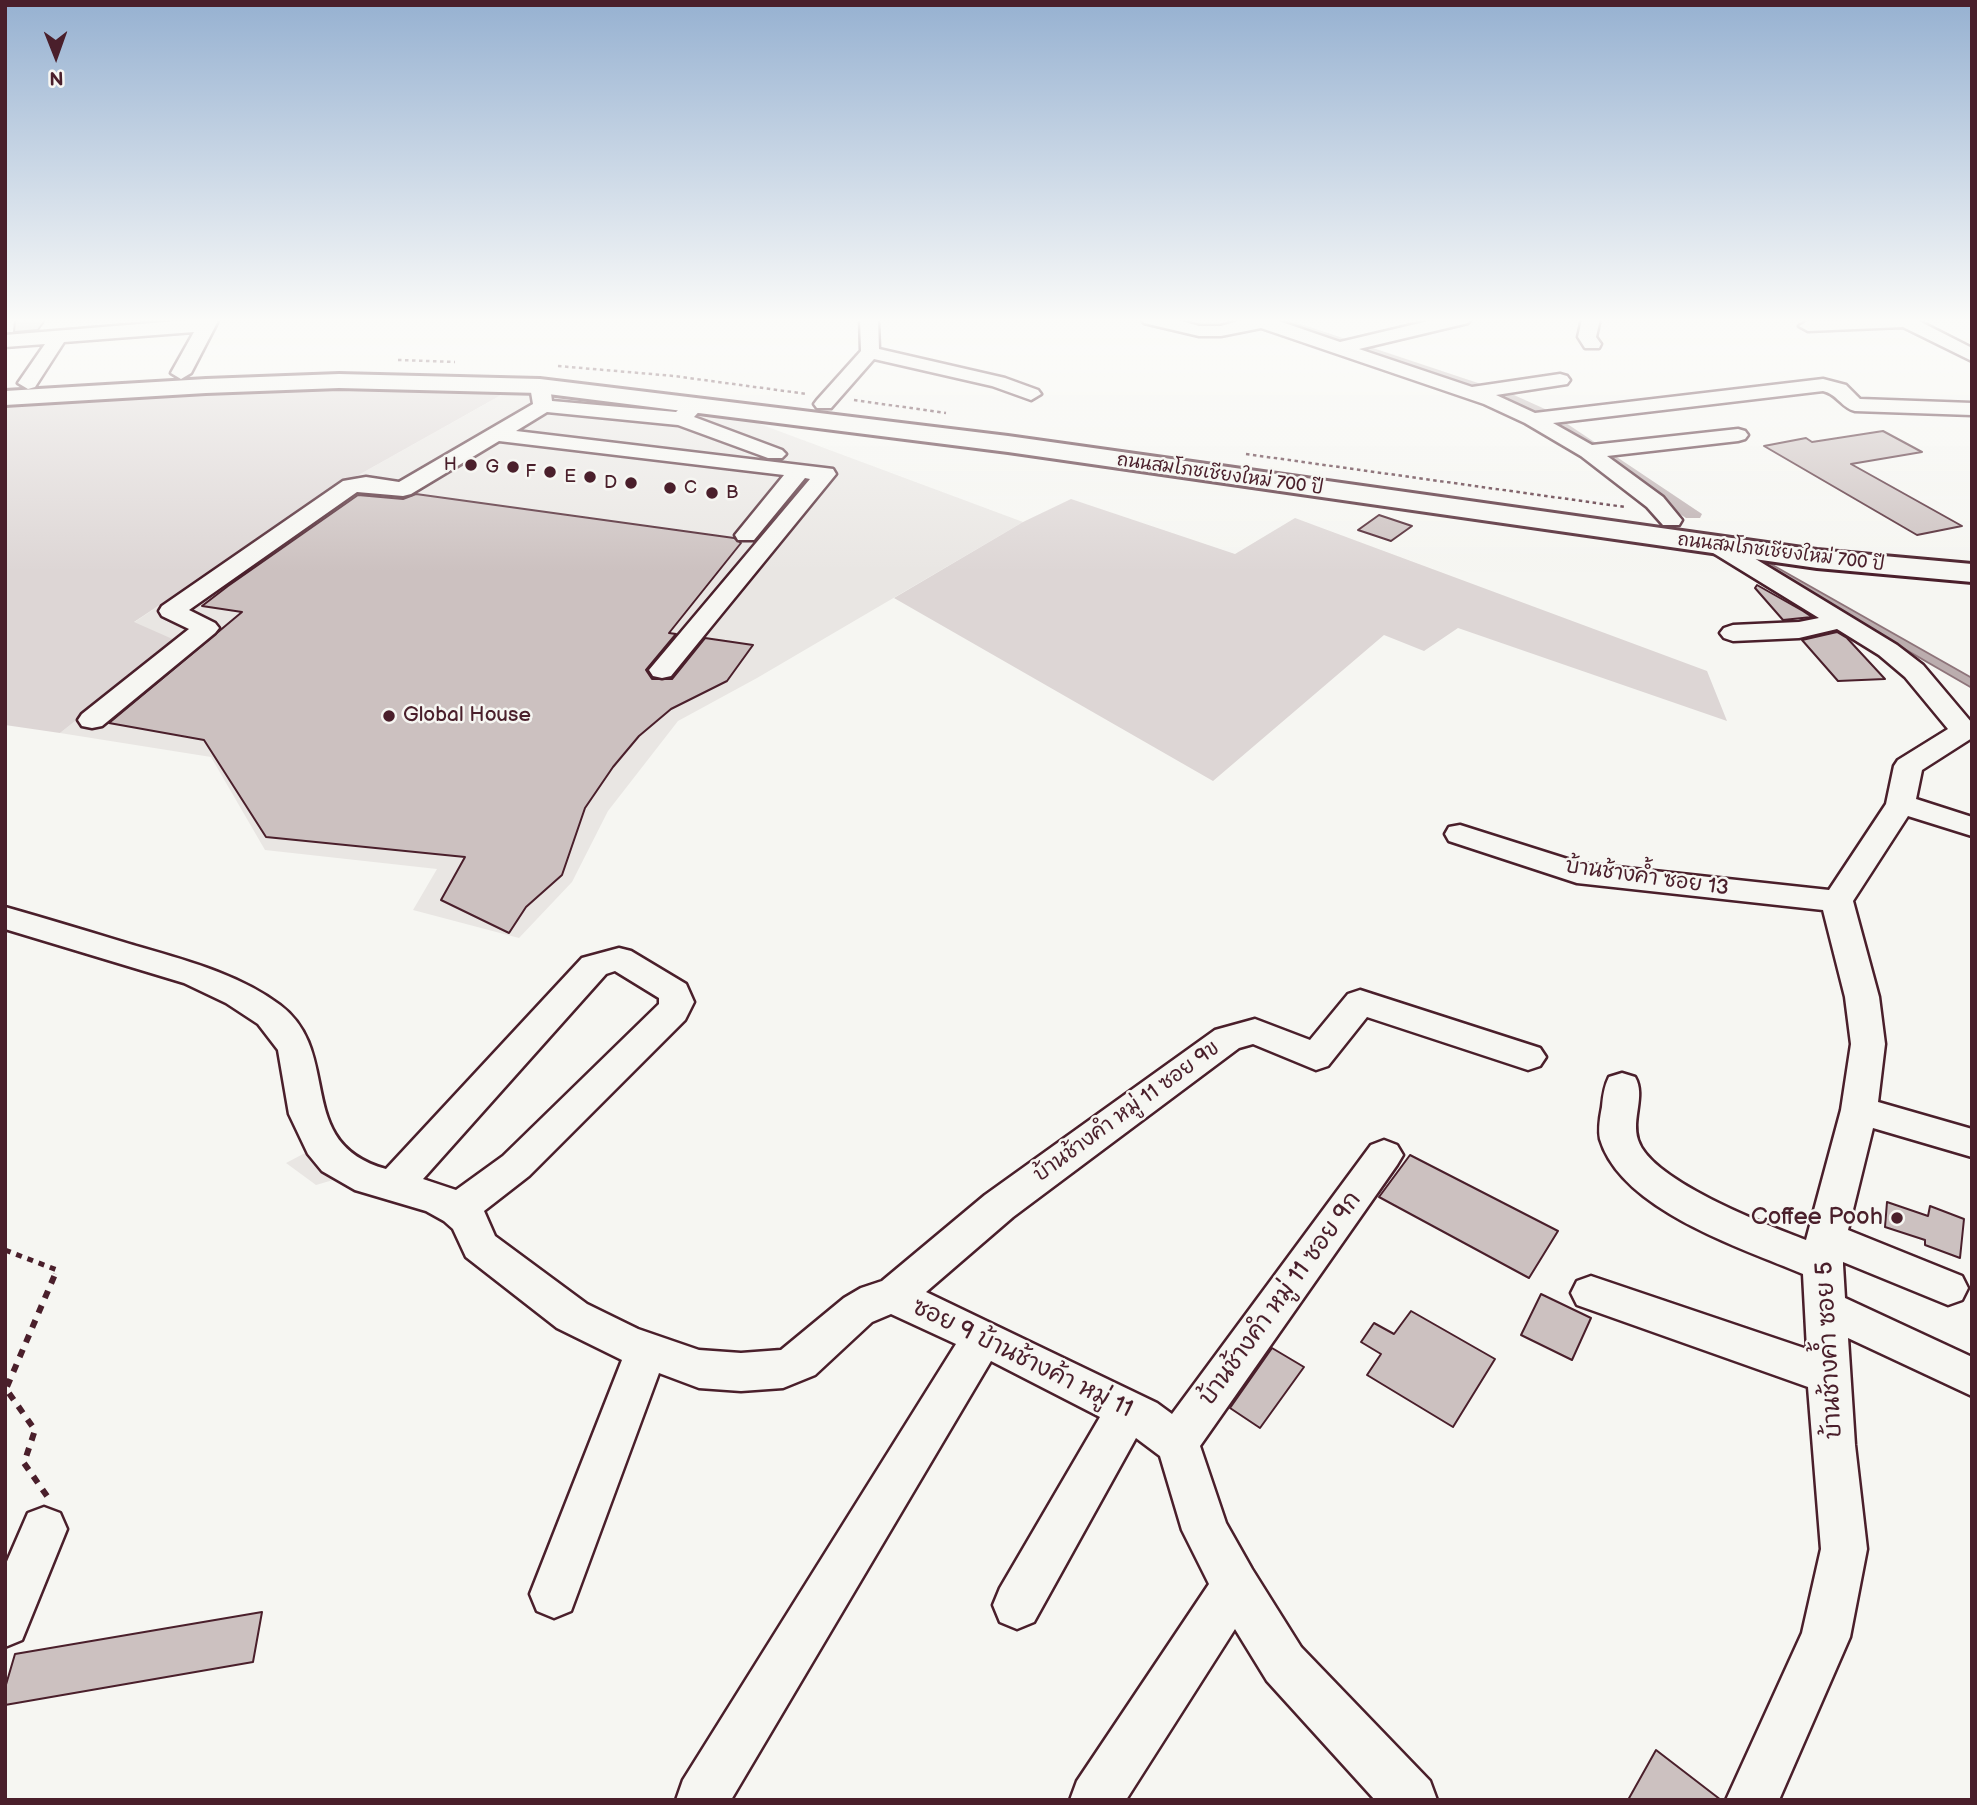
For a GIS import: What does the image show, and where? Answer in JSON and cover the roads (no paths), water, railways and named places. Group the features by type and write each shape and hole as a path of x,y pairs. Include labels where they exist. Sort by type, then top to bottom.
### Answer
{"main road":[{"name":"ถนนสมโภชเชียงใหม่ 700 ปี","path":"608,403 1008,444 1718,546 1817,559 1972,573"},
{"name":"ถนนสมโภชเชียงใหม่ 700 ปี","path":"818,403 1812,539 1972,554"}],"street":[{"path":"92,720 206,628 171,611 351,486 366,484 403,489 494,434 533,403"},
{"path":"1495,403 1532,418 1588,452 1655,502 1671,520"},
{"path":"1532,418 1662,403"},
{"path":"1853,403 1972,409"},
{"path":"639,452 689,412 736,442 813,467 825,474"},
{"path":"494,434 825,474"},
{"path":"1588,452 1738,435"},
{"path":"718,461 736,442"},
{"path":"746,535 799,471"},
{"path":"662,670 825,474"},
{"path":"1718,546 1888,650 1914,671 1968,731 1908,766 1900,804 1838,901"},
{"path":"1733,633 1799,630 1840,621"},
{"path":"1900,804 1972,827"},
{"name":"บ้านช้างค้ำ ซอย 13","path":"1460,834 1577,873 1838,901"},
{"name":"บ้านช้างค้ำ ซอย 5","path":"1752,1800 1826,1637 1844,1549 1829,1375 1825,1251 1858,1110 1868,1044 1862,997 1838,901"},
{"path":"5,918 196,975 238,995 270,1015 295,1047 307,1114 321,1144 335,1161 368,1179 393,1187 438,1199 458,1210 516,1166 673,1011 677,1002 674,992 620,959 594,966 393,1187"},
{"name":"บ้านช้างคำ หมู่ 11 ซอย 9ข","path":"893,1296 999,1206 1227,1039 1255,1031 1316,1057 1360,1002 1528,1057"},
{"path":"1622,1086 1618,1137 1633,1166 1676,1199 1825,1251 1948,1288"},
{"path":"1858,1110 1972,1143"},
{"name":"บ้านช้างคำ หมู่ 11 ซอย 9ก","path":"1177,1443 1384,1155"},
{"name":"ซอย 9 บ้านช้างค้า หมู่ 11","path":"458,1210 469,1219 480,1246 572,1316 647,1350 699,1369 782,1369 800,1362 858,1310 875,1300 893,1296 1142,1417 1177,1443"},
{"path":"1591,1293 1829,1375"},
{"path":"1825,1308 1972,1377"},
{"path":"702,1799 982,1337"},
{"path":"554,1594 647,1350"},
{"path":"1017,1605 1128,1410"},
{"path":"1177,1443 1194,1488 1205,1530 1235,1586 1284,1664 1411,1800"},
{"path":"10,1599 44,1529"},
{"path":"1096,1800 1235,1586"}],"waterway":[{"path":"1519,403 1539,413 1693,514"}],"place":[{"name":"H","path":"471,465"},
{"name":"G","path":"513,467"},
{"name":"F","path":"550,472"},
{"name":"E","path":"590,477"},
{"name":"D","path":"631,483"},
{"name":"C","path":"670,488"},
{"name":"B","path":"712,493"},
{"name":"Global House","path":"389,716"},
{"name":"Coffee Pooh","path":"1897,1218"}]}
